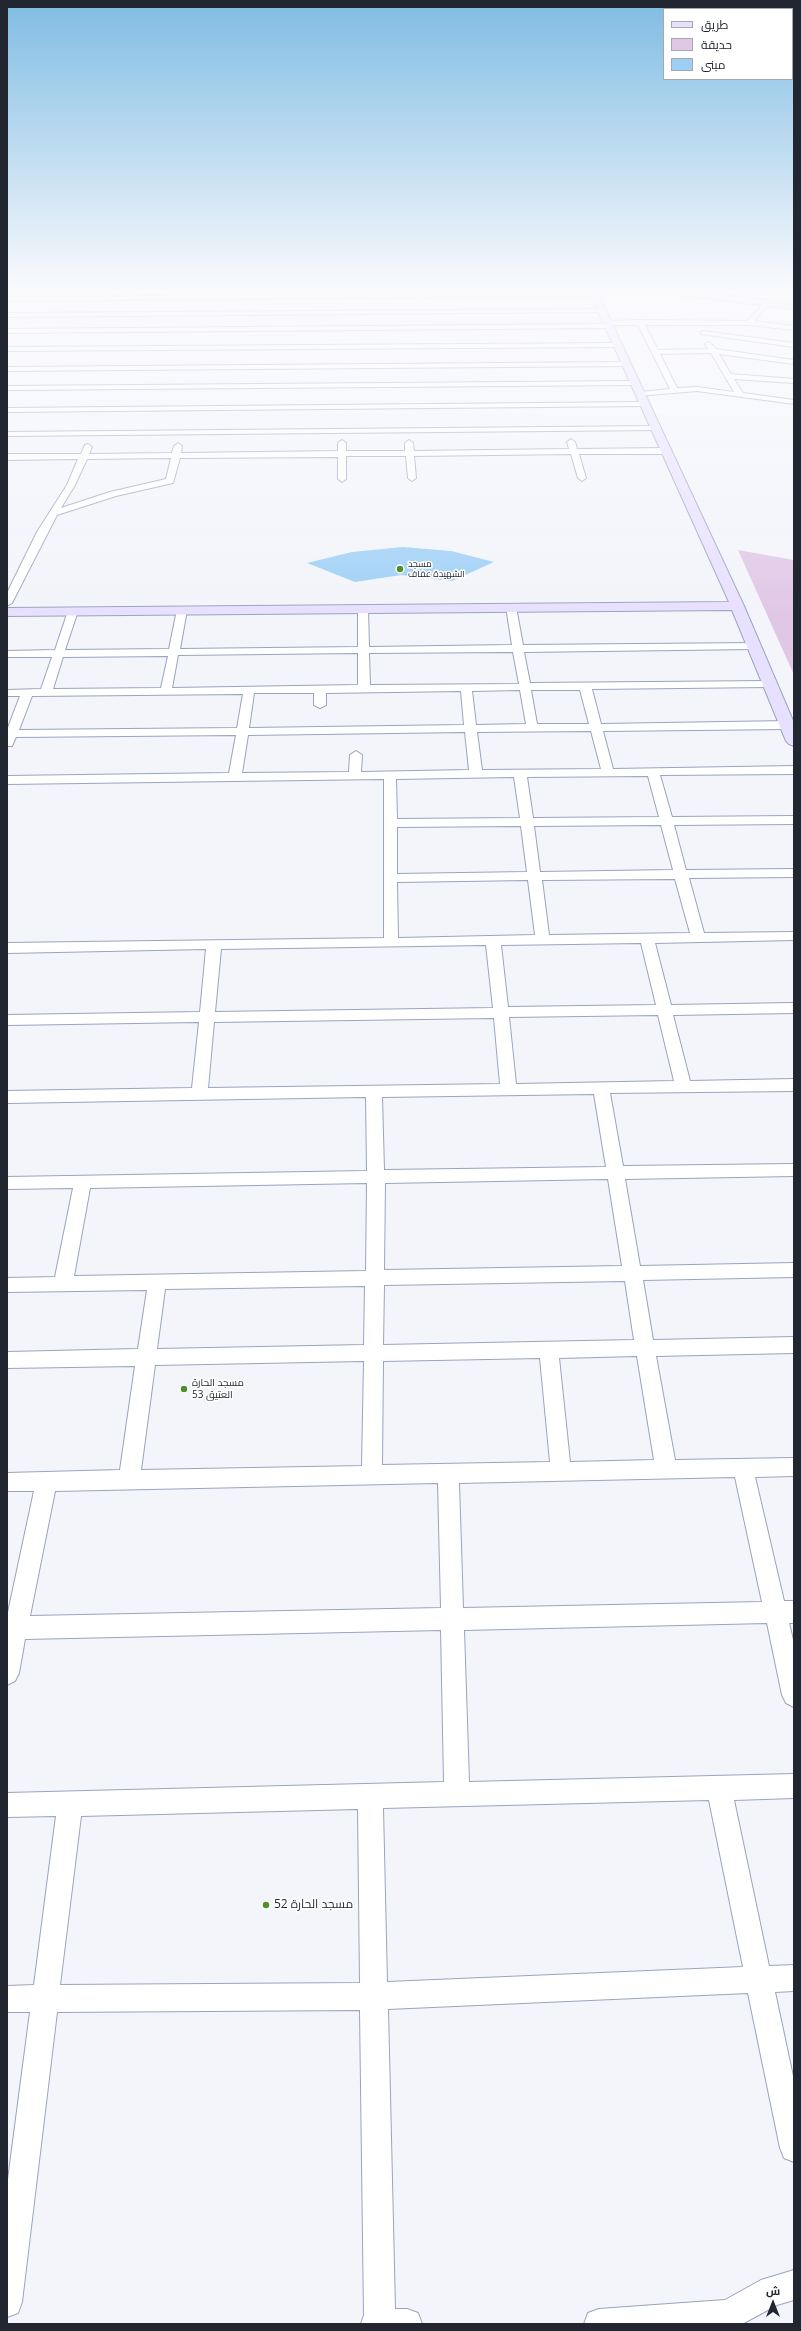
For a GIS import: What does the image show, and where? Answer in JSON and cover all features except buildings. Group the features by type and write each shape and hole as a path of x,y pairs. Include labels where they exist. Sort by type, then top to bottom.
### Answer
{"main road":[{"path":"642,398 737,606 794,741"},
{"path":"7,603 73,611 737,606"}],"street":[{"path":"7,410 58,398"},
{"path":"7,603 52,514 71,485 94,433 107,398"},
{"path":"138,398 184,421 251,432 342,431 381,398"},
{"path":"7,457 175,456 251,432 347,398"},
{"path":"407,398 412,478"},
{"path":"473,398 484,453"},
{"path":"478,398 566,429 657,428"},
{"path":"761,398 794,402"},
{"path":"52,514 113,494 170,480 184,421"},
{"path":"7,434 94,433 184,421 251,432 343,454 667,451"},
{"path":"566,429 582,478"},
{"path":"342,431 342,479"},
{"path":"511,607 532,728"},
{"path":"363,608 364,689"},
{"path":"166,691 182,610"},
{"path":"46,692 73,611"},
{"path":"7,654 754,646"},
{"path":"7,693 769,684"},
{"path":"585,686 608,772"},
{"path":"466,688 476,774"},
{"path":"320,689 320,705"},
{"path":"235,777 249,690"},
{"path":"27,693 8,738 242,731 788,725"},
{"path":"355,775 356,755"},
{"path":"7,780 794,770"},
{"path":"653,772 698,938"},
{"path":"520,773 542,940"},
{"path":"390,775 392,942"},
{"path":"390,822 794,820"},
{"path":"392,878 535,878 794,873"},
{"path":"7,948 794,936"},
{"path":"647,939 683,1087"},
{"path":"493,941 502,1012 509,1090"},
{"path":"199,1094 214,945"},
{"path":"7,1020 794,1008"},
{"path":"7,1097 794,1085"},
{"path":"601,1088 666,1468"},
{"path":"372,1475 376,1176 374,1092"},
{"path":"7,1182 794,1170"},
{"path":"63,1284 83,1181"},
{"path":"7,1285 794,1270"},
{"path":"129,1480 157,1282"},
{"path":"7,1360 794,1345"},
{"path":"549,1350 561,1471"},
{"path":"7,1482 666,1468 794,1467"},
{"path":"743,1468 785,1612 794,1695"},
{"path":"448,1473 457,1794"},
{"path":"7,1673 12,1628 46,1481"},
{"path":"12,1628 785,1612"},
{"path":"7,1805 794,1786"},
{"path":"719,1788 794,2148"},
{"path":"370,1796 380,2324"},
{"path":"7,2302 70,1804"},
{"path":"7,1999 373,1996 794,1978"},
{"path":"599,2324 729,2319 772,2291 794,2284"},
{"path":"376,2324 407,2324"}],"green space":[{"path":"738,550 794,560 794,675"}],"place":[{"name":"مسجد الشهيدة عفاف","path":"400,569"},
{"name":"مسجد الحارة 53 العتيق","path":"184,1389"},
{"name":"مسجد الحارة 52","path":"266,1905"}]}
